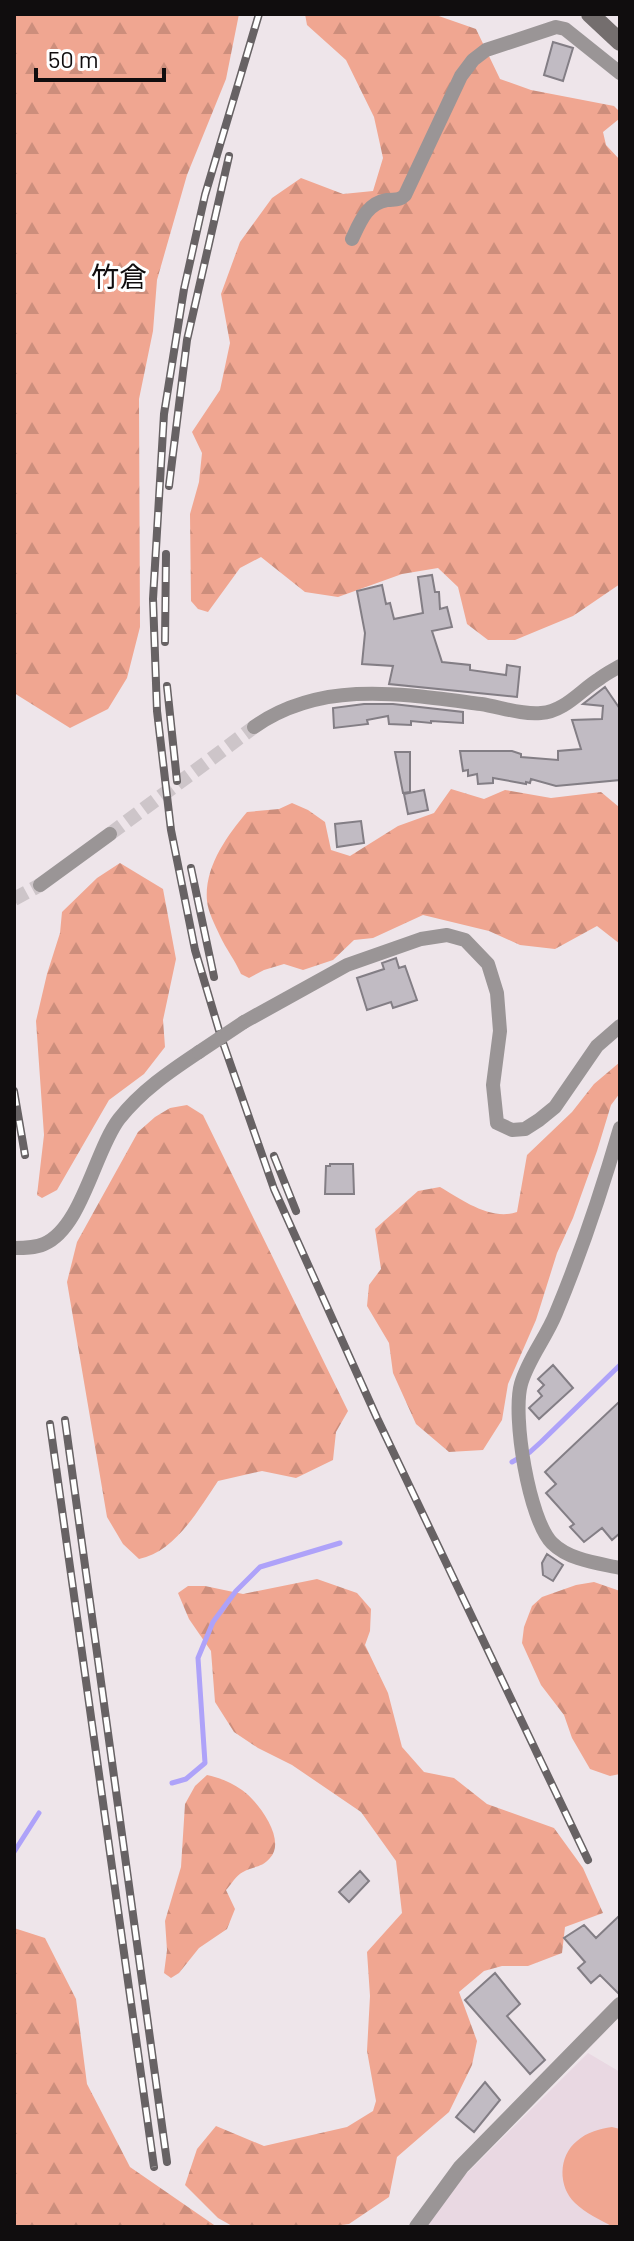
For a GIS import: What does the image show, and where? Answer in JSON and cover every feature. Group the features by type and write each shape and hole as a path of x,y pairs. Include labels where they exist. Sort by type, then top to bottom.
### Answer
{"main road":[{"path":"590,14 620,42"}],"street":[{"path":"352,239 369,209 377,202 401,199 405,195 461,76 473,60 486,50 556,27 565,29 620,73"},
{"path":"254,727 285,708 354,693 482,704 541,713 554,710 620,666"},
{"path":"40,885 110,834"},
{"path":"14,1248 45,1244 57,1235 73,1215 117,1121 151,1085 244,1022 347,965 421,939 447,935 465,940 488,964 497,993 500,1031 493,1085 497,1123 512,1130 525,1129 555,1107 597,1046 620,1026"},
{"path":"620,1128 616,1164 548,1334 531,1359 518,1401 530,1499 542,1532 567,1555 620,1568"},
{"path":"417,2227 461,2167 620,2005"}],"shaded area":[{"path":"588,2053 620,2072 620,2227 425,2227 458,2182"}],"green space":[{"path":"14,14 239,14 226,79 187,175 157,280 153,331 139,399 140,627 127,678 108,709 70,728 14,693"},
{"path":"305,14 433,14 476,29 500,79 531,90 614,106 620,112 619,119 603,132 606,145 620,160 620,584 573,616 515,640 488,640 467,624 458,587 438,568 402,574 338,597 305,592 261,557 240,568 208,612 198,609 191,601 190,514 199,482 202,453 192,432 220,390 230,343 221,294 240,242 272,198 301,178 343,194 373,191 383,158 374,117 346,60 307,25"},
{"path":"451,789 484,799 505,790 551,798 601,792 619,807 620,944 597,926 555,949 520,945 489,931 423,915 373,938 354,940 333,960 303,970 284,964 249,978 241,974 212,918 207,888 218,853 247,812 279,809 292,803 325,822 331,850 350,856 398,826 434,813"},
{"path":"120,863 163,889 176,959 163,1020 165,1047 144,1074 109,1100 57,1190 42,1198 37,1195 44,1135 36,1021 60,933 62,912 97,878"},
{"path":"620,1062 620,1093 611,1105 536,1320 508,1384 502,1420 483,1450 449,1452 416,1424 393,1373 389,1343 367,1306 369,1285 381,1269 375,1229 418,1191 440,1187 487,1211 497,1214 517,1212 527,1155 572,1112 594,1084"},
{"path":"187,1105 203,1115 348,1411 336,1432 333,1460 296,1478 262,1471 218,1481 175,1539 152,1555 139,1559 123,1544 107,1517 67,1282 77,1242 138,1132 170,1108"},
{"path":"317,1579 357,1593 371,1609 370,1631 365,1645 388,1693 402,1747 424,1772 454,1778 487,1804 554,1828 583,1868 603,1913 565,1927 562,1953 528,1966 502,1966 484,1971 459,1992 477,2041 472,2065 449,2112 397,2157 389,2197 349,2224 327,2227 234,2227 218,2218 185,2185 197,2149 216,2126 264,2146 347,2127 373,2111 376,2101 367,2051 370,1996 367,1952 402,1913 396,1861 361,1812 292,1765 234,1732 215,1702 211,1651 189,1619 178,1593 188,1586 205,1586 243,1594"},
{"path":"594,1582 620,1591 620,1774 610,1776 590,1769 572,1738 564,1715 541,1685 522,1643 532,1606 542,1597"},
{"path":"207,1775 234,1785 256,1803 273,1831 274,1850 264,1864 238,1875 226,1890 235,1909 227,1929 199,1948 179,1973 171,1978 164,1973 167,1950 165,1921 181,1867 185,1804 195,1786"},
{"path":"14,1928 45,1938 76,1999 87,2084 130,2167 217,2227 14,2227"},
{"path":"612,2127 620,2129 620,2227 613,2227 579,2207 565,2189 562,2172 566,2155 581,2138"}],"building":[{"path":"553,42 573,48 563,81 544,75"},
{"path":"432,575 435,592 439,592 440,609 447,607 452,627 432,631 442,662 470,665 470,670 506,675 507,665 520,667 517,697 389,684 393,666 362,664 365,633 357,591 382,585 386,604 390,603 394,619 423,613 418,577"},
{"path":"605,687 620,709 620,780 556,786 531,779 526,784 493,778 493,783 478,784 477,774 468,776 468,770 463,771 460,751 512,751 521,754 521,757 558,760 558,751 581,749 572,720 602,719 603,706 583,704"},
{"path":"364,704 463,712 463,723 411,721 411,725 389,724 388,716 367,720 368,724 334,728 333,708"},
{"path":"395,752 410,752 410,792 403,793"},
{"path":"424,790 428,810 408,814 404,794"},
{"path":"361,821 364,843 337,847 335,824"},
{"path":"396,958 399,968 405,966 417,1000 393,1008 391,1002 367,1010 357,978 384,969 382,963"},
{"path":"353,1164 354,1194 325,1194 326,1166"},
{"path":"553,1365 573,1388 539,1419 529,1408 542,1396 538,1391 544,1385 538,1379"},
{"path":"620,1401 620,1533 612,1540 602,1528 584,1542 570,1527 574,1524 546,1493 556,1484 545,1472"},
{"path":"547,1554 563,1565 553,1581 543,1575 542,1563"},
{"path":"360,1871 369,1881 349,1902 339,1892"},
{"path":"620,1915 619,1994 600,1975 591,1983 578,1968 585,1962 564,1938 584,1925 596,1938"},
{"path":"495,1973 520,2004 507,2016 545,2060 530,2074 465,2000"},
{"path":"485,2082 500,2100 474,2132 456,2117"}],"waterway":[{"path":"512,1462 530,1452 620,1365"},
{"path":"172,1783 186,1779 205,1763 198,1658 213,1622 236,1591 260,1567 340,1543"},
{"path":"14,1852 39,1813"}],"tunnel":[{"path":"110,834 254,727"},
{"path":"14,899 40,885"}],"railway":[{"path":"259,14 205,195 184,289 164,414 153,599 157,711 171,830 195,950 221,1037 274,1189 377,1418 588,1860"},
{"path":"169,486 187,340 229,156"},
{"path":"165,642 166,554"},
{"path":"167,686 177,781"},
{"path":"191,868 214,977"},
{"path":"14,1091 25,1155"},
{"path":"274,1156 296,1211"},
{"path":"65,1420 167,2162"},
{"path":"50,1424 154,2167"}],"district":[{"name":"竹倉","path":"119,276"}]}
